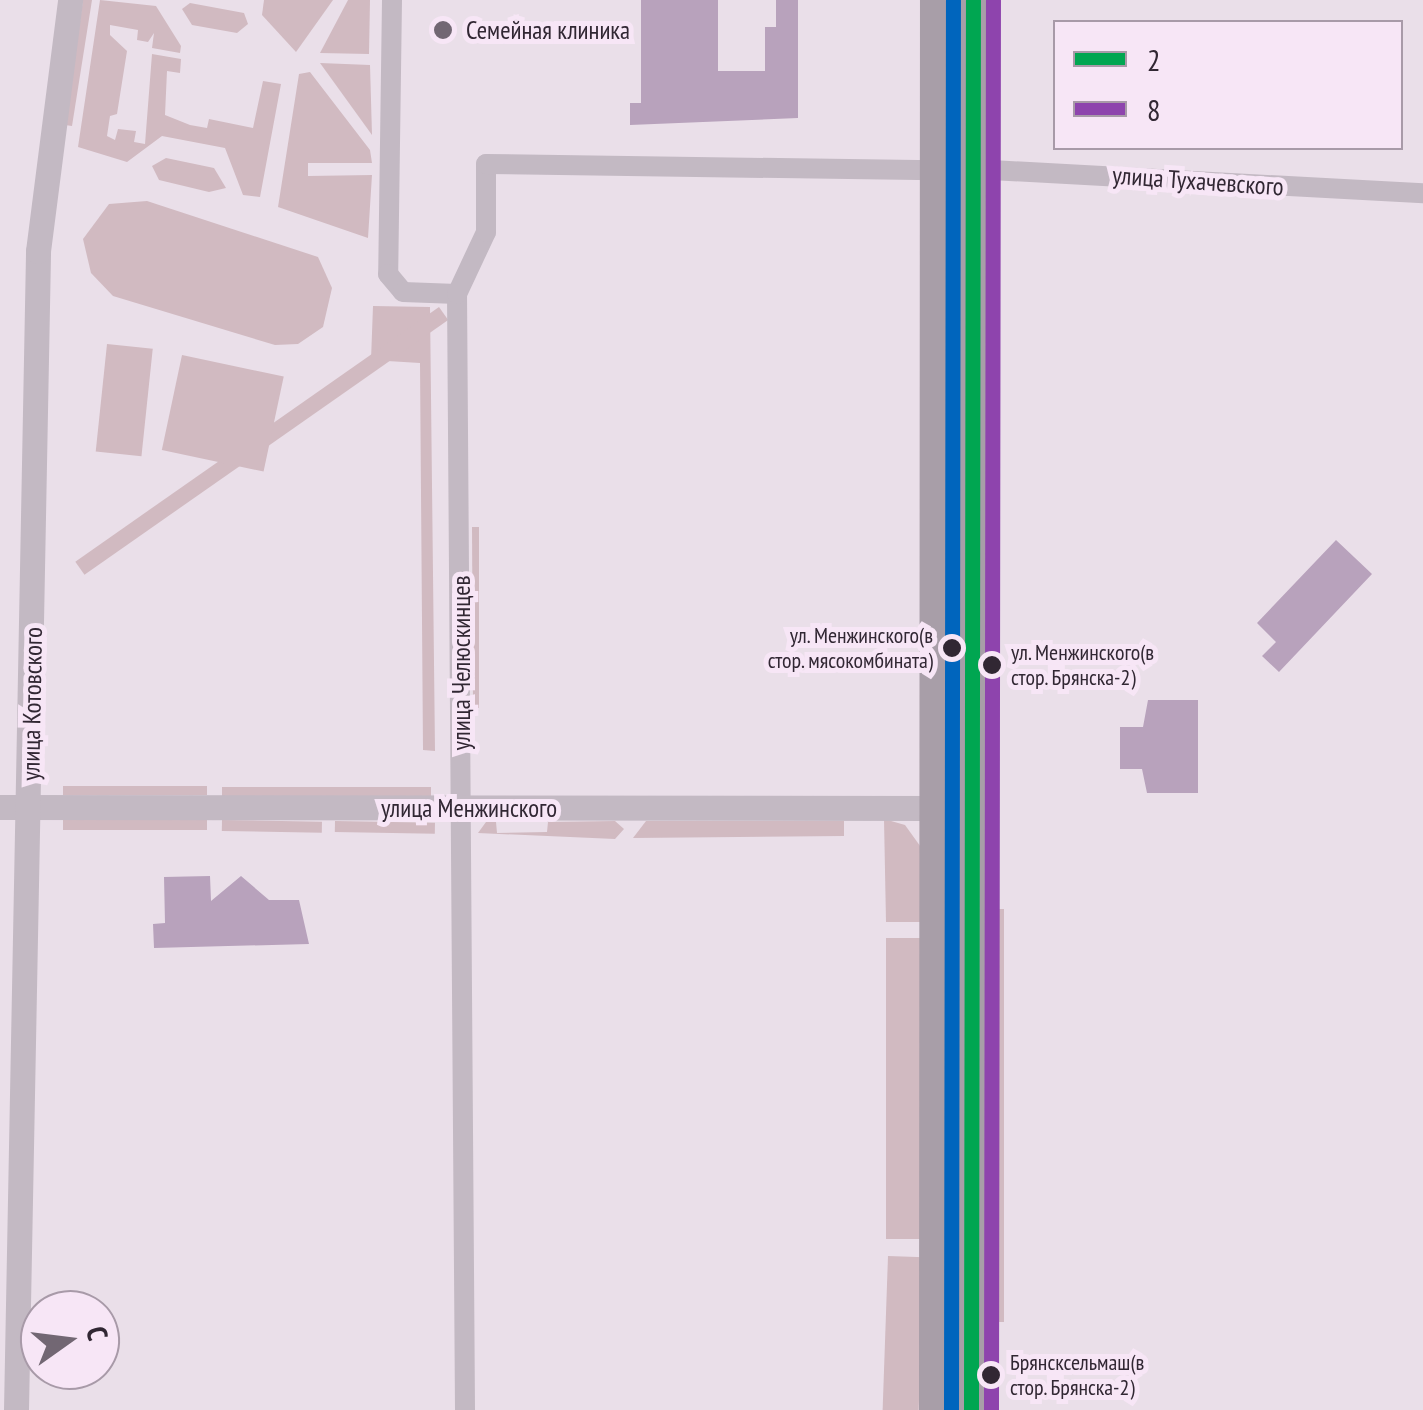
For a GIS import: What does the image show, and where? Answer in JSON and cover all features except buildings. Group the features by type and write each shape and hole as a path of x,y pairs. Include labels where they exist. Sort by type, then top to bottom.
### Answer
{"main road":[{"path":"936,0 936,170 971,1410"},
{"path":"935,1410 973,170 973,0"},
{"path":"936,170 973,170"}],"street":[{"name":"улица Котовского","path":"16,1410 31,807 38,252 70,0"},
{"path":"392,0 388,274 403,292 457,294"},
{"name":"улица Челюскинцев","path":"465,1410 457,294 486,232 486,164 936,170"},
{"name":"улица Тухачевского","path":"973,170 1423,193"},
{"name":"улица Менжинского","path":"0,807 953,808"}],"shaded area":[{"path":"83,0 92,0 72,126 65,125"},
{"path":"100,0 156,6 181,46 180,53 152,48 154,33 148,42 137,40 138,30 110,25 110,35 127,51 117,114 110,116 107,136 115,140 118,129 136,131 134,142 145,144 152,54 181,59 180,73 167,71 165,115 190,125 207,128 209,119 253,128 263,81 281,84 260,197 243,195 225,148 162,136 127,162 78,147"},
{"path":"264,0 333,0 296,52 262,15"},
{"path":"348,0 370,0 369,54 320,53"},
{"path":"190,3 244,13 248,24 237,33 192,25 182,9"},
{"path":"320,63 370,65 372,135"},
{"path":"310,72 370,150 372,163 308,163 308,176 372,175 368,238 278,207 299,74"},
{"path":"166,158 214,168 226,188 209,192 159,180 152,166"},
{"path":"147,201 318,257 332,288 323,327 298,344 275,345 113,296 91,273 83,239 109,204"},
{"path":"373,306 430,307 435,751 423,750 420,363 371,360"},
{"path":"439,307 448,320 84,575 75,562"},
{"path":"107,344 153,349 141,456 96,451"},
{"path":"182,355 284,377 264,472 162,450"},
{"path":"472,527 479,527 479,708 473,708"},
{"path":"63,786 207,786 207,795 63,795"},
{"path":"222,787 431,787 431,796 222,796"},
{"path":"884,819 905,825 923,850 924,922 886,922"},
{"path":"63,820 207,820 207,830 63,830"},
{"path":"222,820 322,822 322,833 222,831"},
{"path":"335,821 435,823 435,834 335,832"},
{"path":"615,821 624,829 615,839 478,833 486,822 496,822 497,833 547,832 548,822"},
{"path":"646,821 844,821 844,836 633,838"},
{"path":"985,909 1004,909 1004,1322 985,1322"},
{"path":"886,938 924,938 924,1239 886,1239"},
{"path":"888,1256 924,1257 919,1410 883,1410"}],"transit line":[{"path":"951,1410 953,0"},
{"name":"2","path":"971,1410 973,0"},
{"name":"8","path":"991,1410 993,0"}],"place":[{"name":"Семейная клиника","path":"443,30"},
{"name":"ул. Менжинского(в стор. мясокомбината)","path":"952,648"},
{"name":"ул. Менжинского(в стор. Брянска-2)","path":"992,665"},
{"name":"Брянсксельмаш(в стор. Брянска-2)","path":"991,1375"}]}
